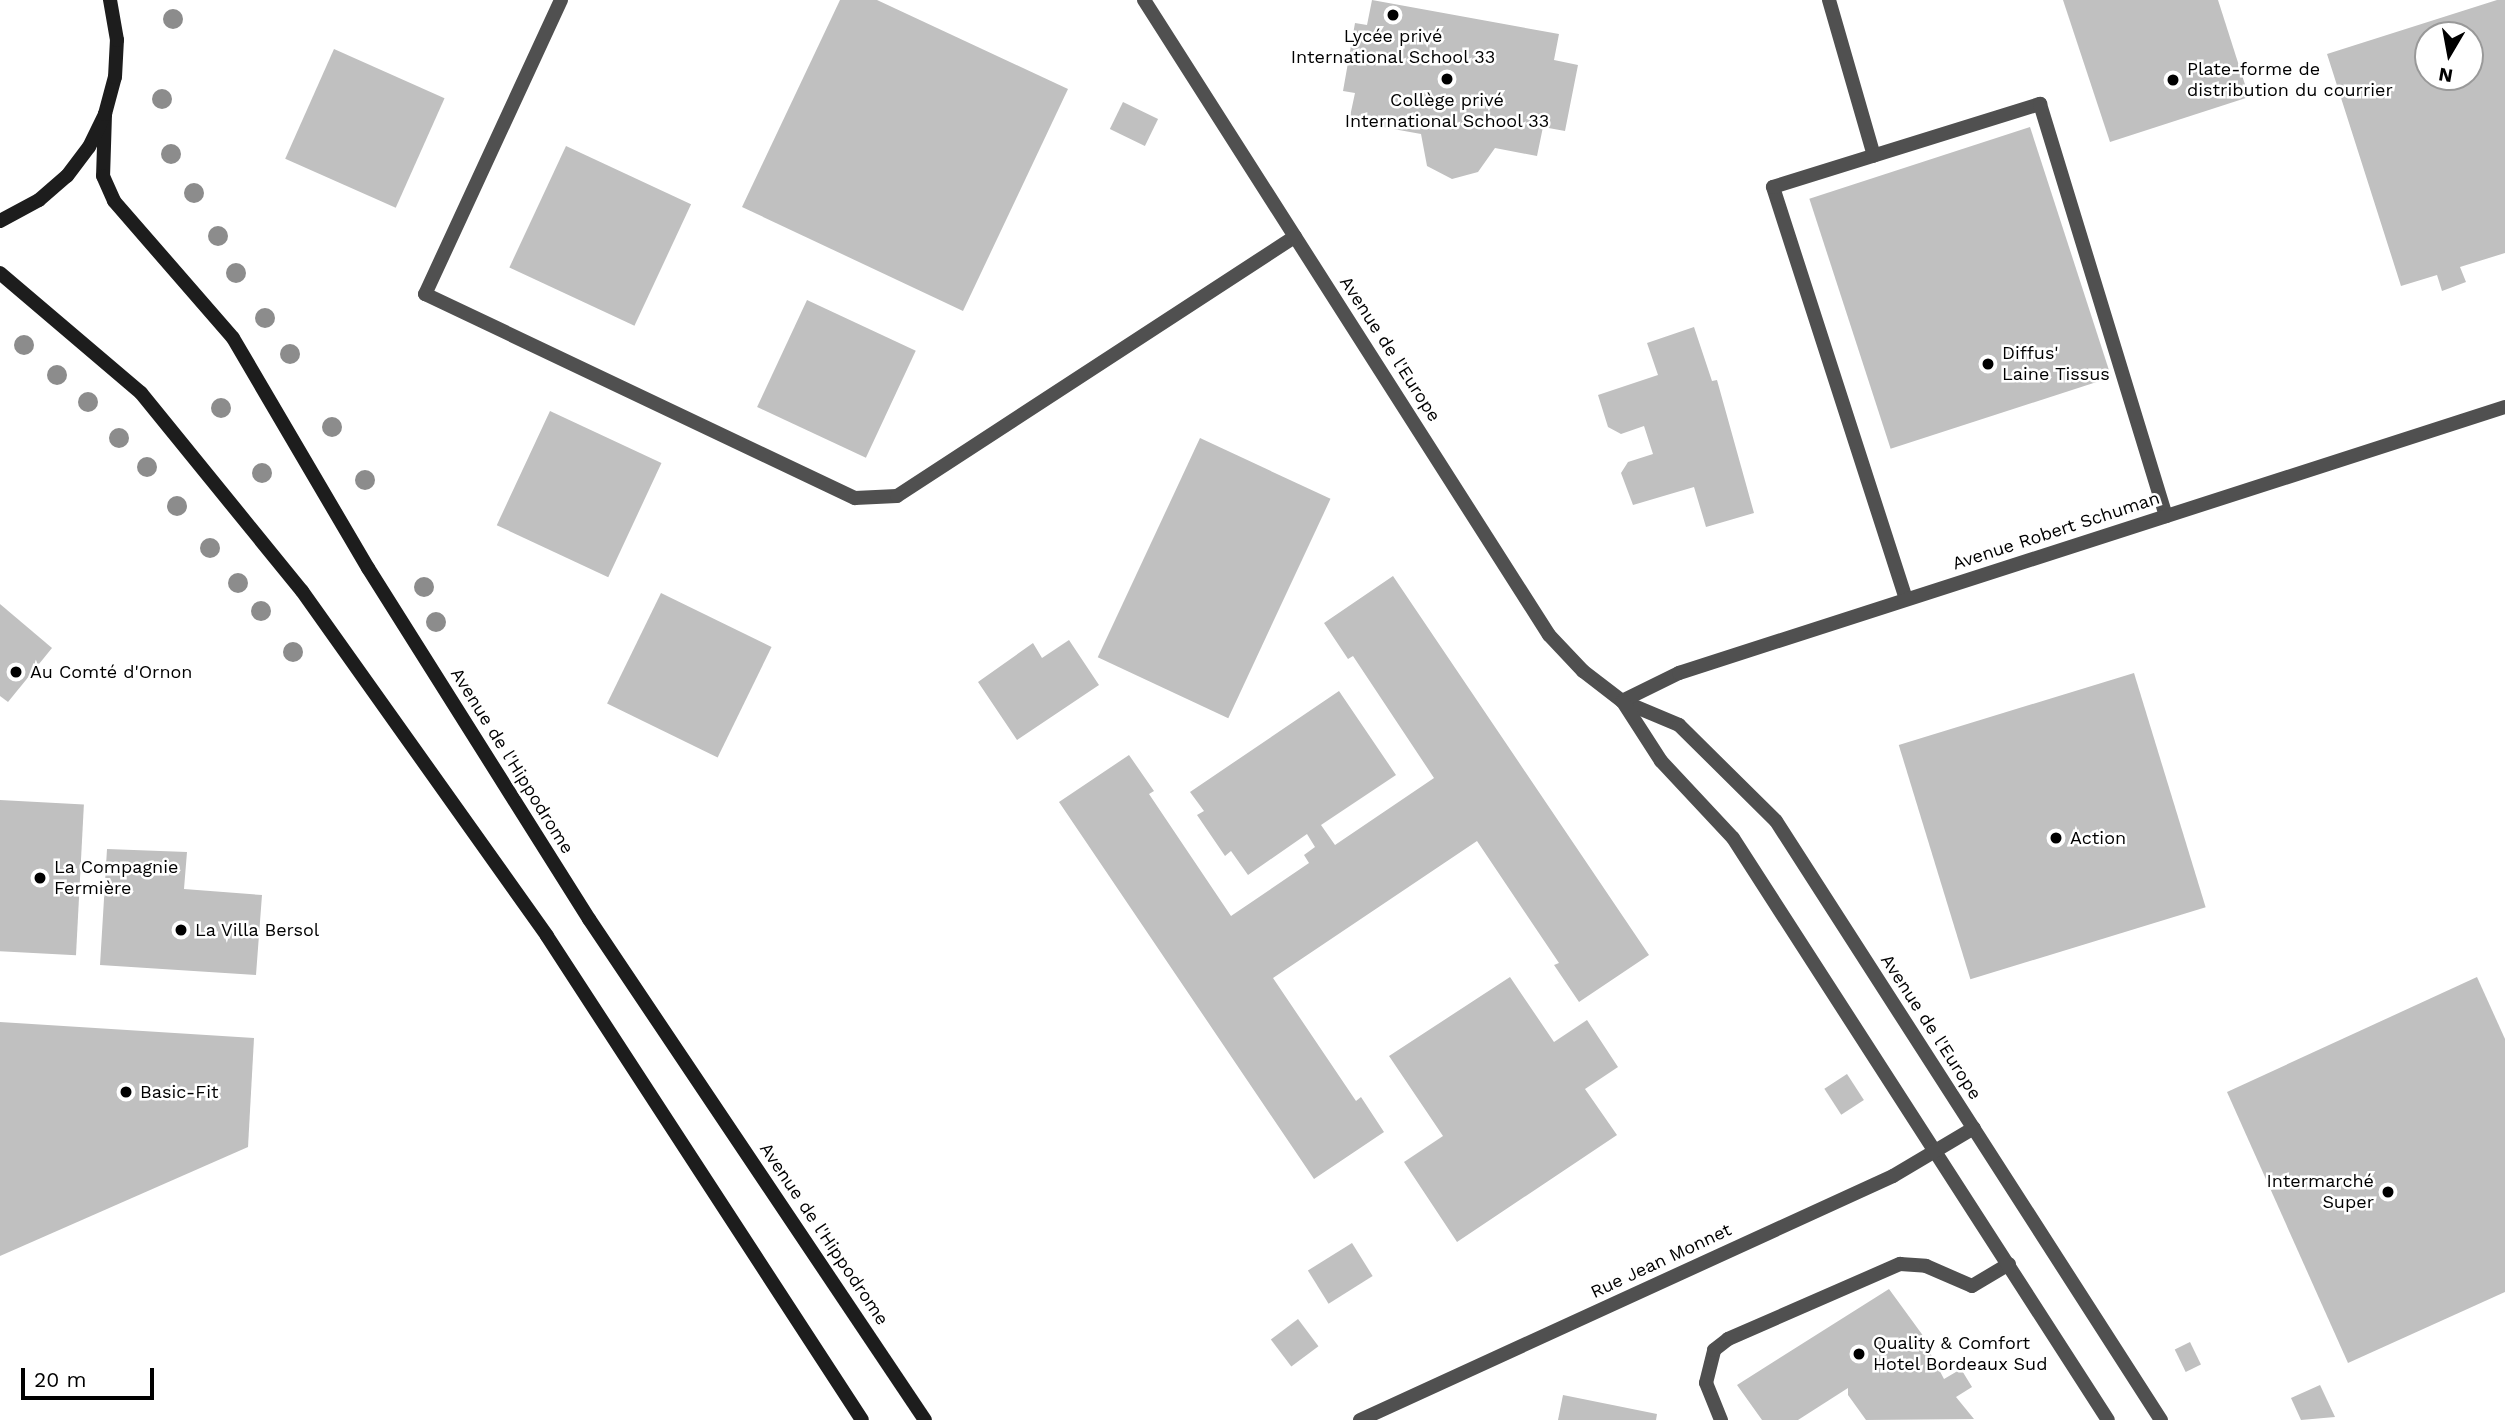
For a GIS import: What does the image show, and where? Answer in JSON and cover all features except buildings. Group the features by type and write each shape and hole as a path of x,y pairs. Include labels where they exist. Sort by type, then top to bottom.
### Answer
{"main road":[{"path":"0,221 39,200 66,176 89,147 105,114 114,77 117,40 110,0"},
{"name":"Avenue de l'Hippodrome","path":"105,114 103,176 114,201 233,338 368,568 589,919 925,1420"},
{"path":"0,273 141,393 302,591 547,936 862,1420"}],"street":[{"path":"561,0 425,294 855,498 897,496 1295,237"},
{"name":"Avenue de l'Europe","path":"1144,0 1549,635 1583,671 1622,701 1679,725 1776,821 2161,1420"},
{"path":"1829,0 1874,156"},
{"path":"1906,599 1773,187 2040,104 2166,516"},
{"name":"Avenue Robert Schuman","path":"1622,701 1679,673 2505,407"},
{"name":"Avenue de l'Europe","path":"1622,701 1661,761 1732,838 1937,1151 2108,1420"},
{"name":"Rue Jean Monnet","path":"1360,1420 1893,1176 1973,1128"},
{"path":"1721,1420 1706,1383 1714,1350 1728,1339 1900,1264 1926,1266 1972,1286 2009,1265"}],"place":[{"name":"Lycée privé International School 33","path":"1393,15"},
{"name":"Collège privé International School 33","path":"1447,79"},
{"name":"Plate-forme de distribution du courrier","path":"2173,80"},
{"name":"Diffus' Laine Tissus","path":"1988,364"},
{"name":"Au Comté d'Ornon","path":"16,672"},
{"name":"Action","path":"2056,838"},
{"name":"La Compagnie Fermière","path":"40,878"},
{"name":"La Villa Bersol","path":"181,930"},
{"name":"Basic-Fit","path":"126,1092"},
{"name":"Intermarché Super","path":"2388,1192"},
{"name":"Quality & Comfort Hotel Bordeaux Sud","path":"1859,1354"}]}
